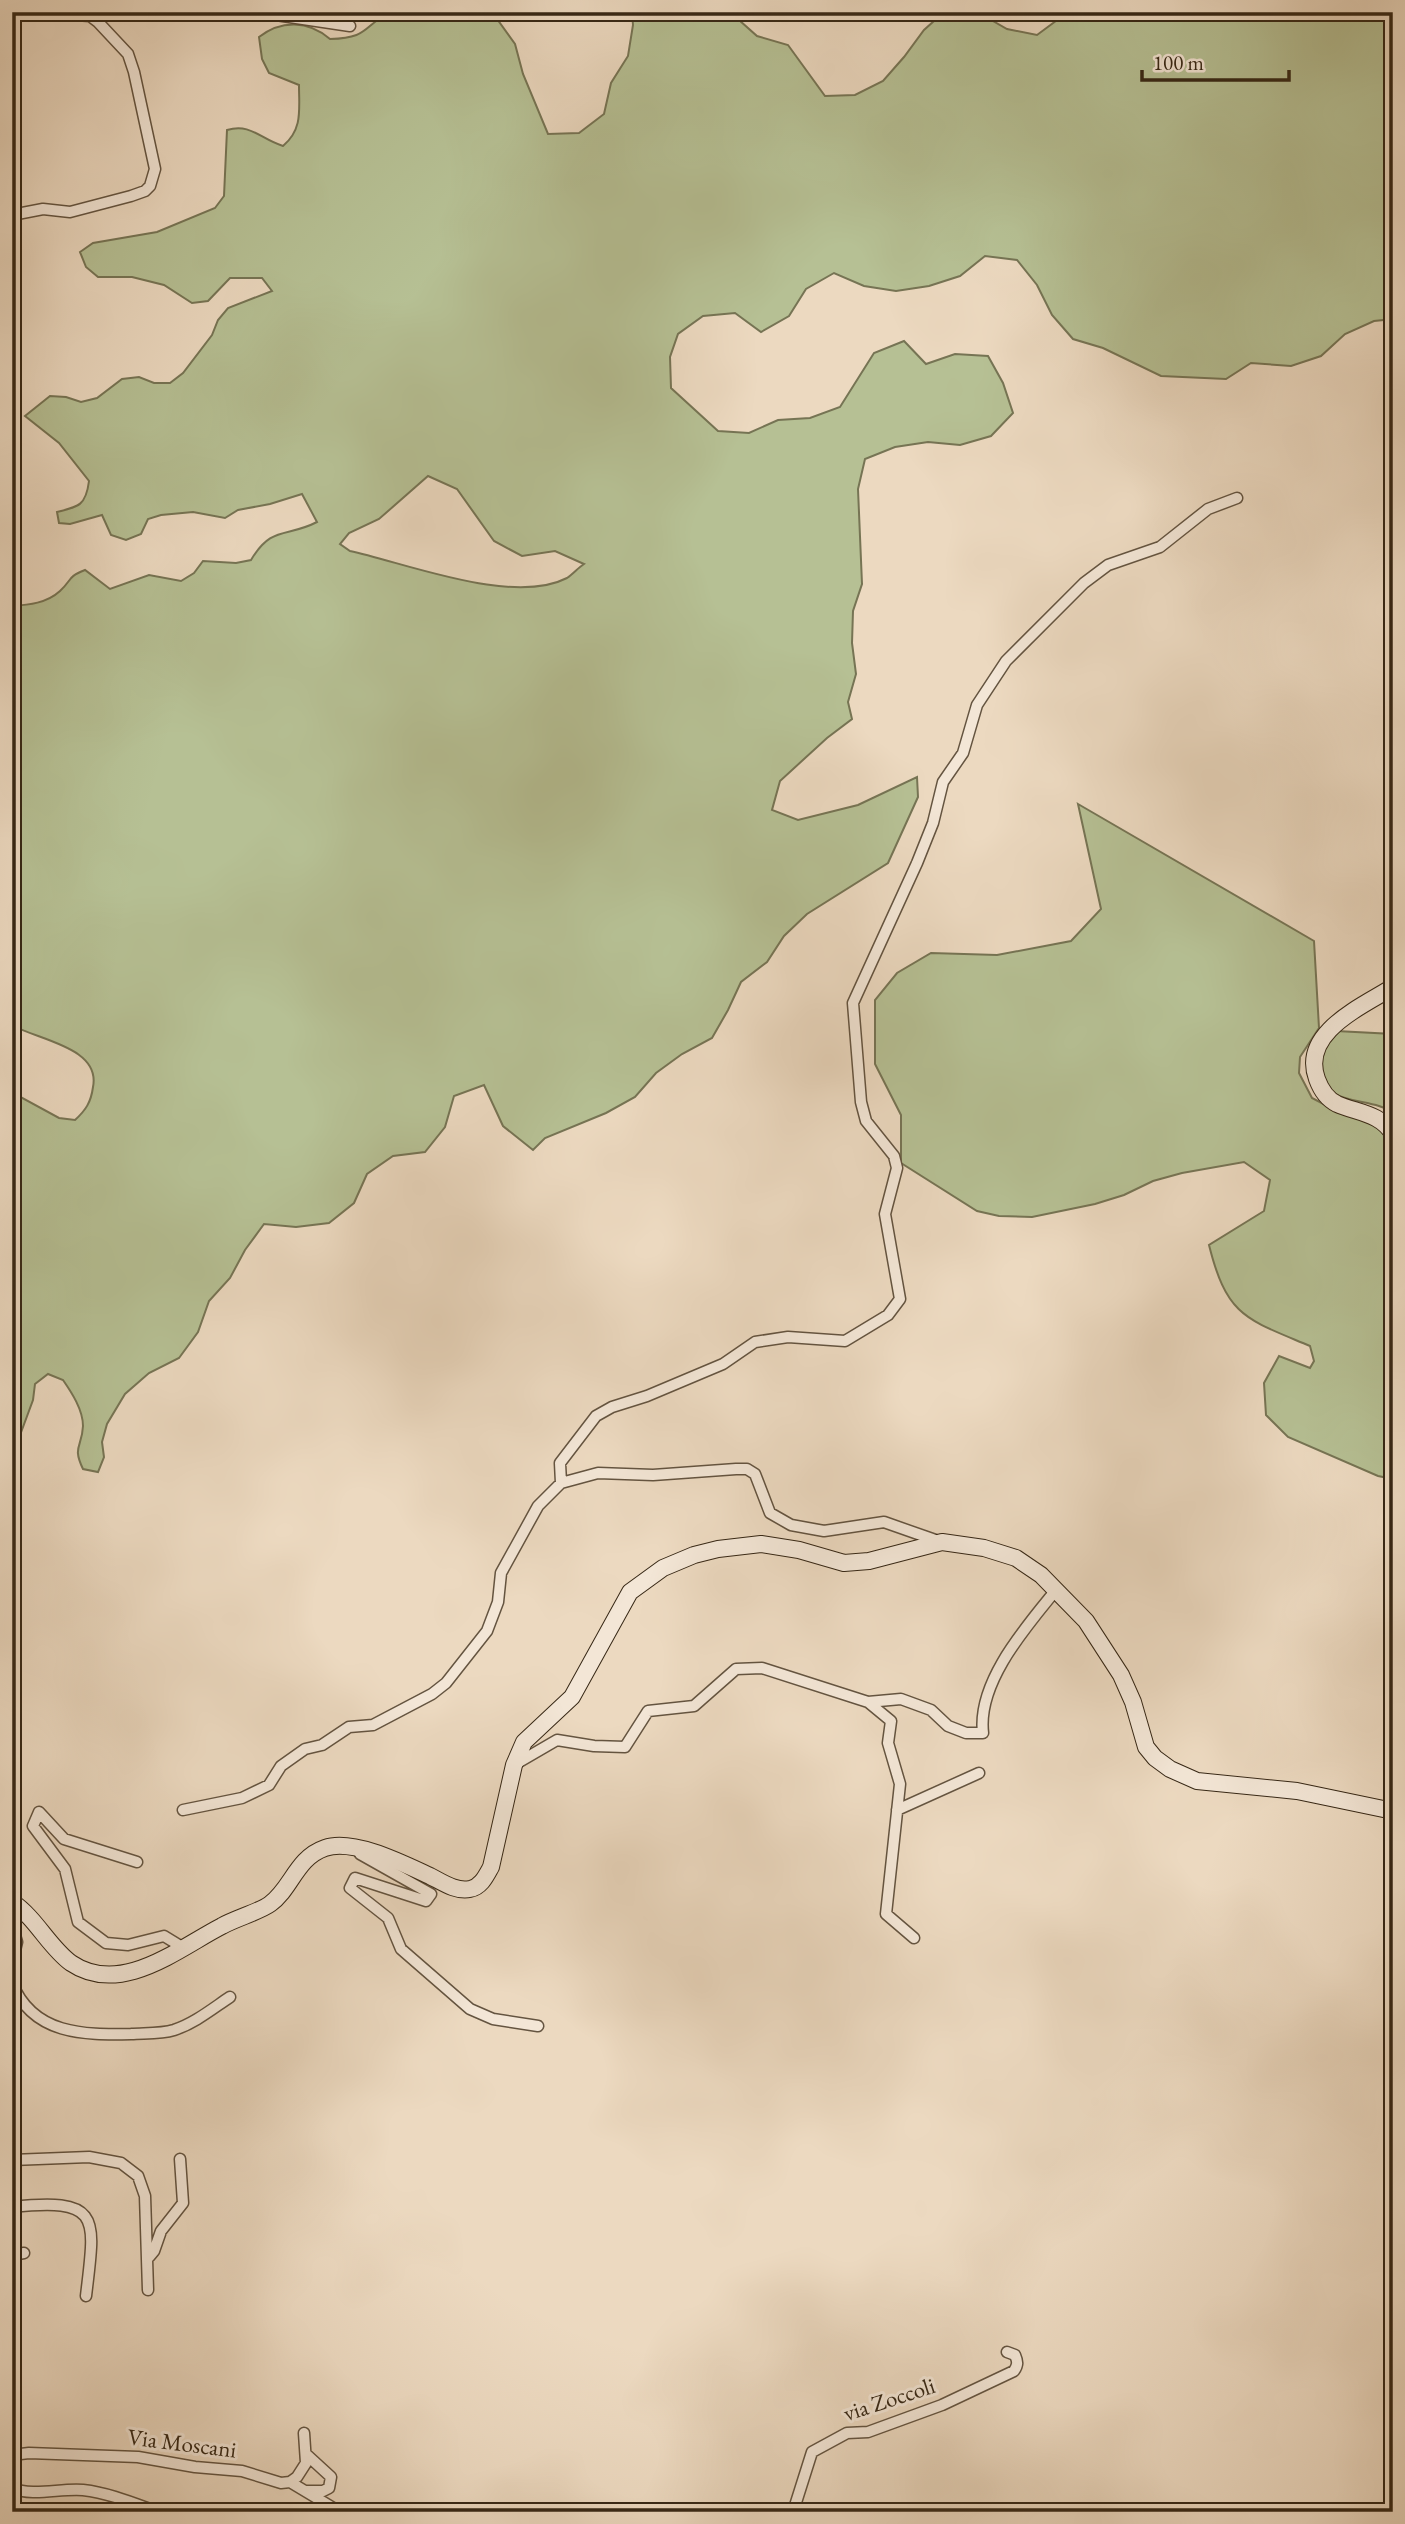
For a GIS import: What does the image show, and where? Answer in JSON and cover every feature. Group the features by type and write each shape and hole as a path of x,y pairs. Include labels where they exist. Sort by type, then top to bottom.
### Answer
{"street":[{"path":"32,12 104,12"},
{"path":"256,12 350,26"},
{"path":"12,215 43,209 70,212 145,191 154,180 155,169 128,54 90,14"},
{"path":"561,1483 560,1463 596,1416 604,1411 723,1364 755,1342 788,1337 845,1340 888,1315 900,1299 885,1214 897,1168 894,1156 866,1121 861,1102 853,1003 917,863 933,823 943,782 963,753 977,705 1006,661 1084,583 1108,565 1160,548 1208,509 1237,498"},
{"path":"1393,987 1327,1032 1316,1048 1313,1060 1318,1083 1330,1099 1378,1119 1393,1135"},
{"path":"183,1810 243,1798 269,1785 281,1766 305,1749 322,1745 349,1727 373,1725 432,1694 446,1683 487,1631 498,1602 500,1573 538,1506 561,1483 598,1472 653,1475 747,1469 755,1474 770,1513 791,1525 824,1531 884,1522 942,1542 984,1548 1016,1558 1041,1575 1086,1621 1114,1661 1130,1695 1146,1747 1170,1769 1197,1781 1297,1791 1393,1811"},
{"path":"12,1902 69,1961 99,1974 144,1969 240,1916 269,1905 297,1868 319,1850 329,1846 349,1847 389,1857 454,1888 473,1888 482,1881 491,1867 514,1765 524,1742 572,1696 625,1598 637,1585 663,1568 694,1555 742,1546 779,1546 844,1563 858,1563 942,1542"},
{"path":"868,1702 901,1699 931,1710 948,1726 966,1733 983,1733 981,1720 988,1691 1018,1637 1056,1590"},
{"path":"514,1765 557,1740 625,1747 648,1711 694,1706 736,1669 762,1668 868,1702 891,1721 888,1742 900,1784 886,1914 914,1938"},
{"path":"897,1810 979,1773"},
{"path":"137,1862 64,1839 39,1812 33,1826 65,1869 78,1922 106,1943 128,1945 164,1936 182,1947"},
{"path":"349,1847 430,1894 426,1900 355,1878 350,1888 388,1918 401,1949 470,2009 493,2019 538,2026"},
{"path":"12,1925 17,1942 12,1963"},
{"path":"12,1983 23,2004 46,2022 63,2029 99,2035 165,2032 189,2024 230,1997"},
{"path":"12,2160 89,2157 121,2163 131,2169 138,2176 145,2196 148,2290"},
{"path":"149,2257 161,2231 183,2203 180,2159"},
{"path":"12,2207 42,2203 65,2205 79,2211 89,2220 92,2244 86,2296"},
{"name":"via Zoccoli","path":"793,2512 812,2452 847,2433 868,2432 942,2405 1014,2371 1018,2365 1017,2359 1015,2355 1007,2352"},
{"path":"290,2482 302,2470 307,2455 304,2433"},
{"name":"Via Moscani","path":"12,2455 124,2455 195,2468 242,2471 281,2483 290,2482 340,2512"},
{"path":"306,2491 323,2491 329,2487 331,2477 307,2455"},
{"path":"12,2488 22,2492 64,2489 95,2491 158,2512"}],"green space":[{"path":"389,12 492,12 515,44 523,74 548,134 579,133 604,114 611,83 628,56 633,25 632,12 730,12 757,36 788,45 825,96 855,95 883,81 924,30 944,12 979,13 1007,29 1037,35 1068,12 1393,12 1393,319 1374,321 1345,334 1321,356 1291,366 1251,363 1226,379 1161,376 1103,348 1073,339 1052,315 1037,285 1017,260 985,256 960,276 929,286 896,291 864,286 834,273 806,289 789,316 761,332 735,313 703,316 678,334 670,357 671,388 718,431 749,433 778,420 810,418 840,407 874,353 904,341 926,364 955,354 988,356 1003,383 1013,413 991,436 960,445 928,442 895,447 865,459 858,489 862,584 853,611 852,643 856,674 848,702 852,719 780,781 772,810 798,820 858,805 917,777 918,797 888,863 807,914 784,936 767,962 741,982 712,1038 682,1054 656,1073 635,1097 606,1113 545,1138 533,1150 503,1126 484,1085 454,1096 445,1127 425,1152 393,1156 367,1174 354,1203 329,1223 296,1227 264,1224 245,1250 230,1278 209,1301 198,1332 179,1358 149,1373 125,1394 107,1424 102,1442 104,1457 98,1472 83,1469 80,1461 78,1451 83,1426 76,1402 63,1380 48,1374 35,1384 33,1400 16,1446 12,1450 12,1096 17,1095 59,1118 75,1120 91,1097 93,1073 77,1054 12,1025 12,606 44,601 60,591 72,577 85,570 110,589 149,575 181,581 194,573 203,561 236,563 251,560 273,537 317,522 302,494 238,510 225,518 193,512 161,515 148,519 141,534 126,540 111,535 102,515 70,524 59,523 57,512 80,504 86,495 89,481 59,443 25,416 50,396 81,402 97,398 122,379 139,377 154,383 170,383 183,373 212,335 218,320 228,308 272,291 262,278 230,278 208,301 192,303 164,285 132,277 98,277 86,267 80,252 93,243 157,232 215,208 224,196 227,130 249,130 283,146 289,140 297,126 299,85 269,73 262,59 259,37 276,27 295,24 313,28 330,39 351,37 364,31","holes":["428,476 457,489 494,541 522,556 555,551 584,564 567,578 544,585 489,585 459,580 350,551 340,544 349,533 379,519"]},
{"path":"1078,804 1314,941 1319,1028 1300,1057 1299,1073 1312,1098 1333,1109 1376,1124 1388,1138 1393,1162 1388,1194 1393,1231 1393,1479 1378,1476 1288,1437 1266,1415 1264,1383 1279,1356 1310,1368 1314,1361 1310,1346 1270,1329 1242,1312 1223,1287 1216,1269 1209,1245 1264,1211 1270,1180 1244,1162 1182,1173 1153,1181 1124,1195 1095,1204 1032,1217 999,1216 977,1211 901,1163 901,1115 875,1064 875,1000 897,973 931,953 997,955 1071,941 1101,909"},
{"path":"1336,1031 1393,1034 1393,1113 1373,1104 1340,1096 1324,1083 1321,1071 1323,1043"}]}
